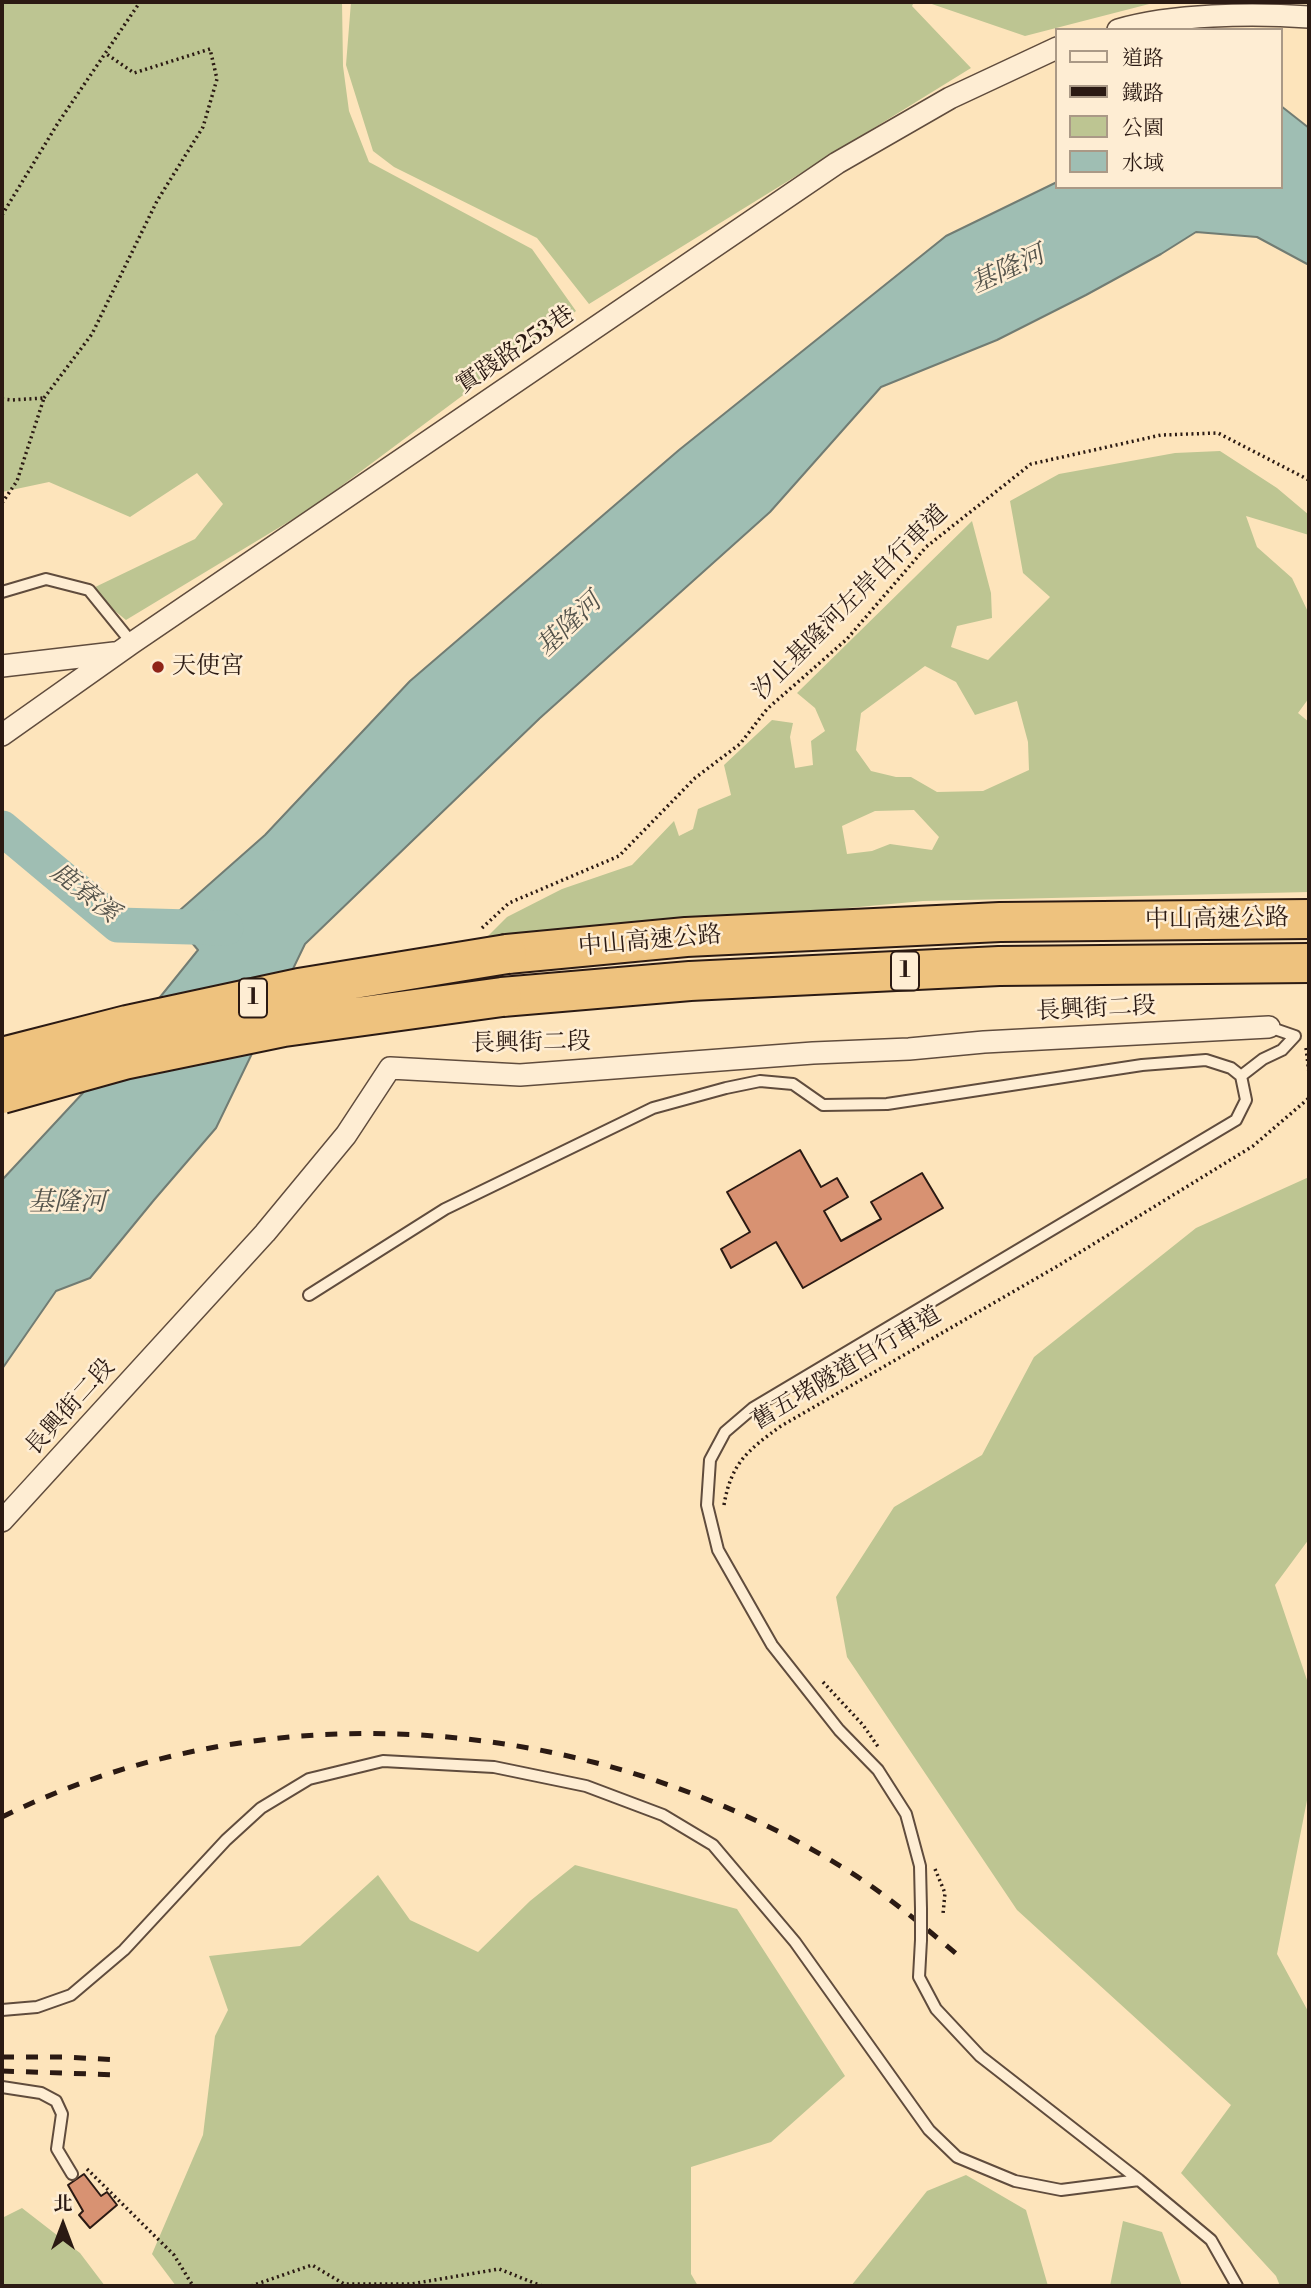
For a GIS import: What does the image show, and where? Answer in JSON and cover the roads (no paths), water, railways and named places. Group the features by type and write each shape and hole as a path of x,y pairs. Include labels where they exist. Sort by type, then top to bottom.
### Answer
{"highway":[{"name":"中山高速公路","path":"2,1057 491,944 1000,922 1309,919"},
{"name":"中山高速公路","path":"2,1094 124,1060 284,1027 502,997 690,981 999,966 1309,963"}],"street":[{"path":"1125,28 1191,18 1309,17"},
{"name":"實踐路253巷","path":"2,735 125,648 837,163 950,98 1056,48"},
{"path":"2,666 125,648"},
{"path":"54,660 66,666 71,675 60,694"},
{"name":"長興街二段","path":"2,1521 265,1233 346,1135 390,1068 520,1075 984,1042 1269,1027"}],"lane":[{"path":"2,592 46,579 89,590 125,648"},
{"path":"1241,1076 1263,1059 1282,1050 1295,1035 1269,1027"},
{"path":"309,1295 445,1209 653,1108 726,1088 760,1081 779,1081 793,1084 823,1105 852,1106 887,1104 1142,1065 1206,1059 1231,1068 1241,1076 1246,1100 1236,1119 753,1408 725,1432 710,1460 707,1505 718,1550 772,1645 839,1730 878,1770 906,1814 920,1866 919,1977 936,2009 980,2056 1211,2240 1237,2286"},
{"path":"2,2010 37,2007 71,1995 124,1950 226,1840 252,1816 309,1779 383,1761 495,1767 586,1786 663,1815 713,1844 795,1942 929,2130 957,2157 1015,2181 1061,2190 1139,2180"},
{"path":"2,2087 41,2093 56,2101 62,2114 57,2149 72,2174"}],"water":[{"name":"基隆河","path":"1283,108 1309,128 1309,265 1257,237 1196,232 1086,295 997,340 881,387 770,512 540,718 305,944 216,1128 90,1278 56,1291 2,1369 2,1180 82,1094 198,950 171,918 265,835 410,681 679,450 946,236 1056,182 1056,189 1283,189"}],"waterway":[{"name":"鹿寮溪","path":"2,828 118,925 226,928"}],"railway":[{"path":"2,1817 104,1775 210,1748 318,1735 428,1736 536,1749 643,1776 745,1816 858,1877 960,1957"},
{"path":"2,2057 121,2060"},
{"path":"2,2071 120,2075"}],"place":[{"name":"天使宮","path":"158,667"}]}
